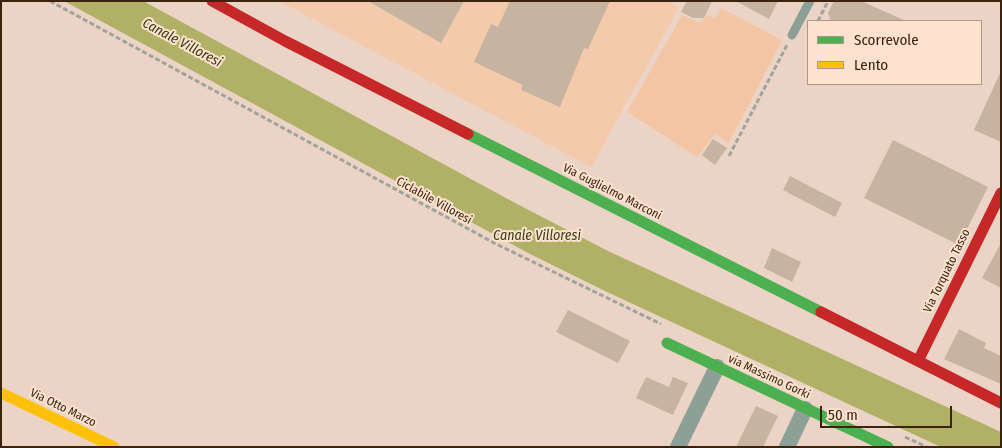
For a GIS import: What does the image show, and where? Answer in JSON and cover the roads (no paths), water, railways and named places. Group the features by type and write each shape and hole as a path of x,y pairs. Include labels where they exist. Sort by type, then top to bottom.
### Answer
{"street":[{"name":"Via Guglielmo Marconi","path":"212,1 311,55 1001,403"},
{"name":"Via Torquato Tasso","path":"918,361 1001,193"},
{"name":"via Massimo Gorki","path":"667,343 888,447"},
{"path":"678,447 717,367"},
{"name":"Via Otto Marzo","path":"1,393 114,447"},
{"path":"787,447 804,409"}],"lane":[{"path":"792,36 810,1"}],"water":[{"name":"Canale Villoresi","path":"64,1 143,1 517,204 608,251 1001,432 1001,447 941,447 607,292 530,254"}]}
